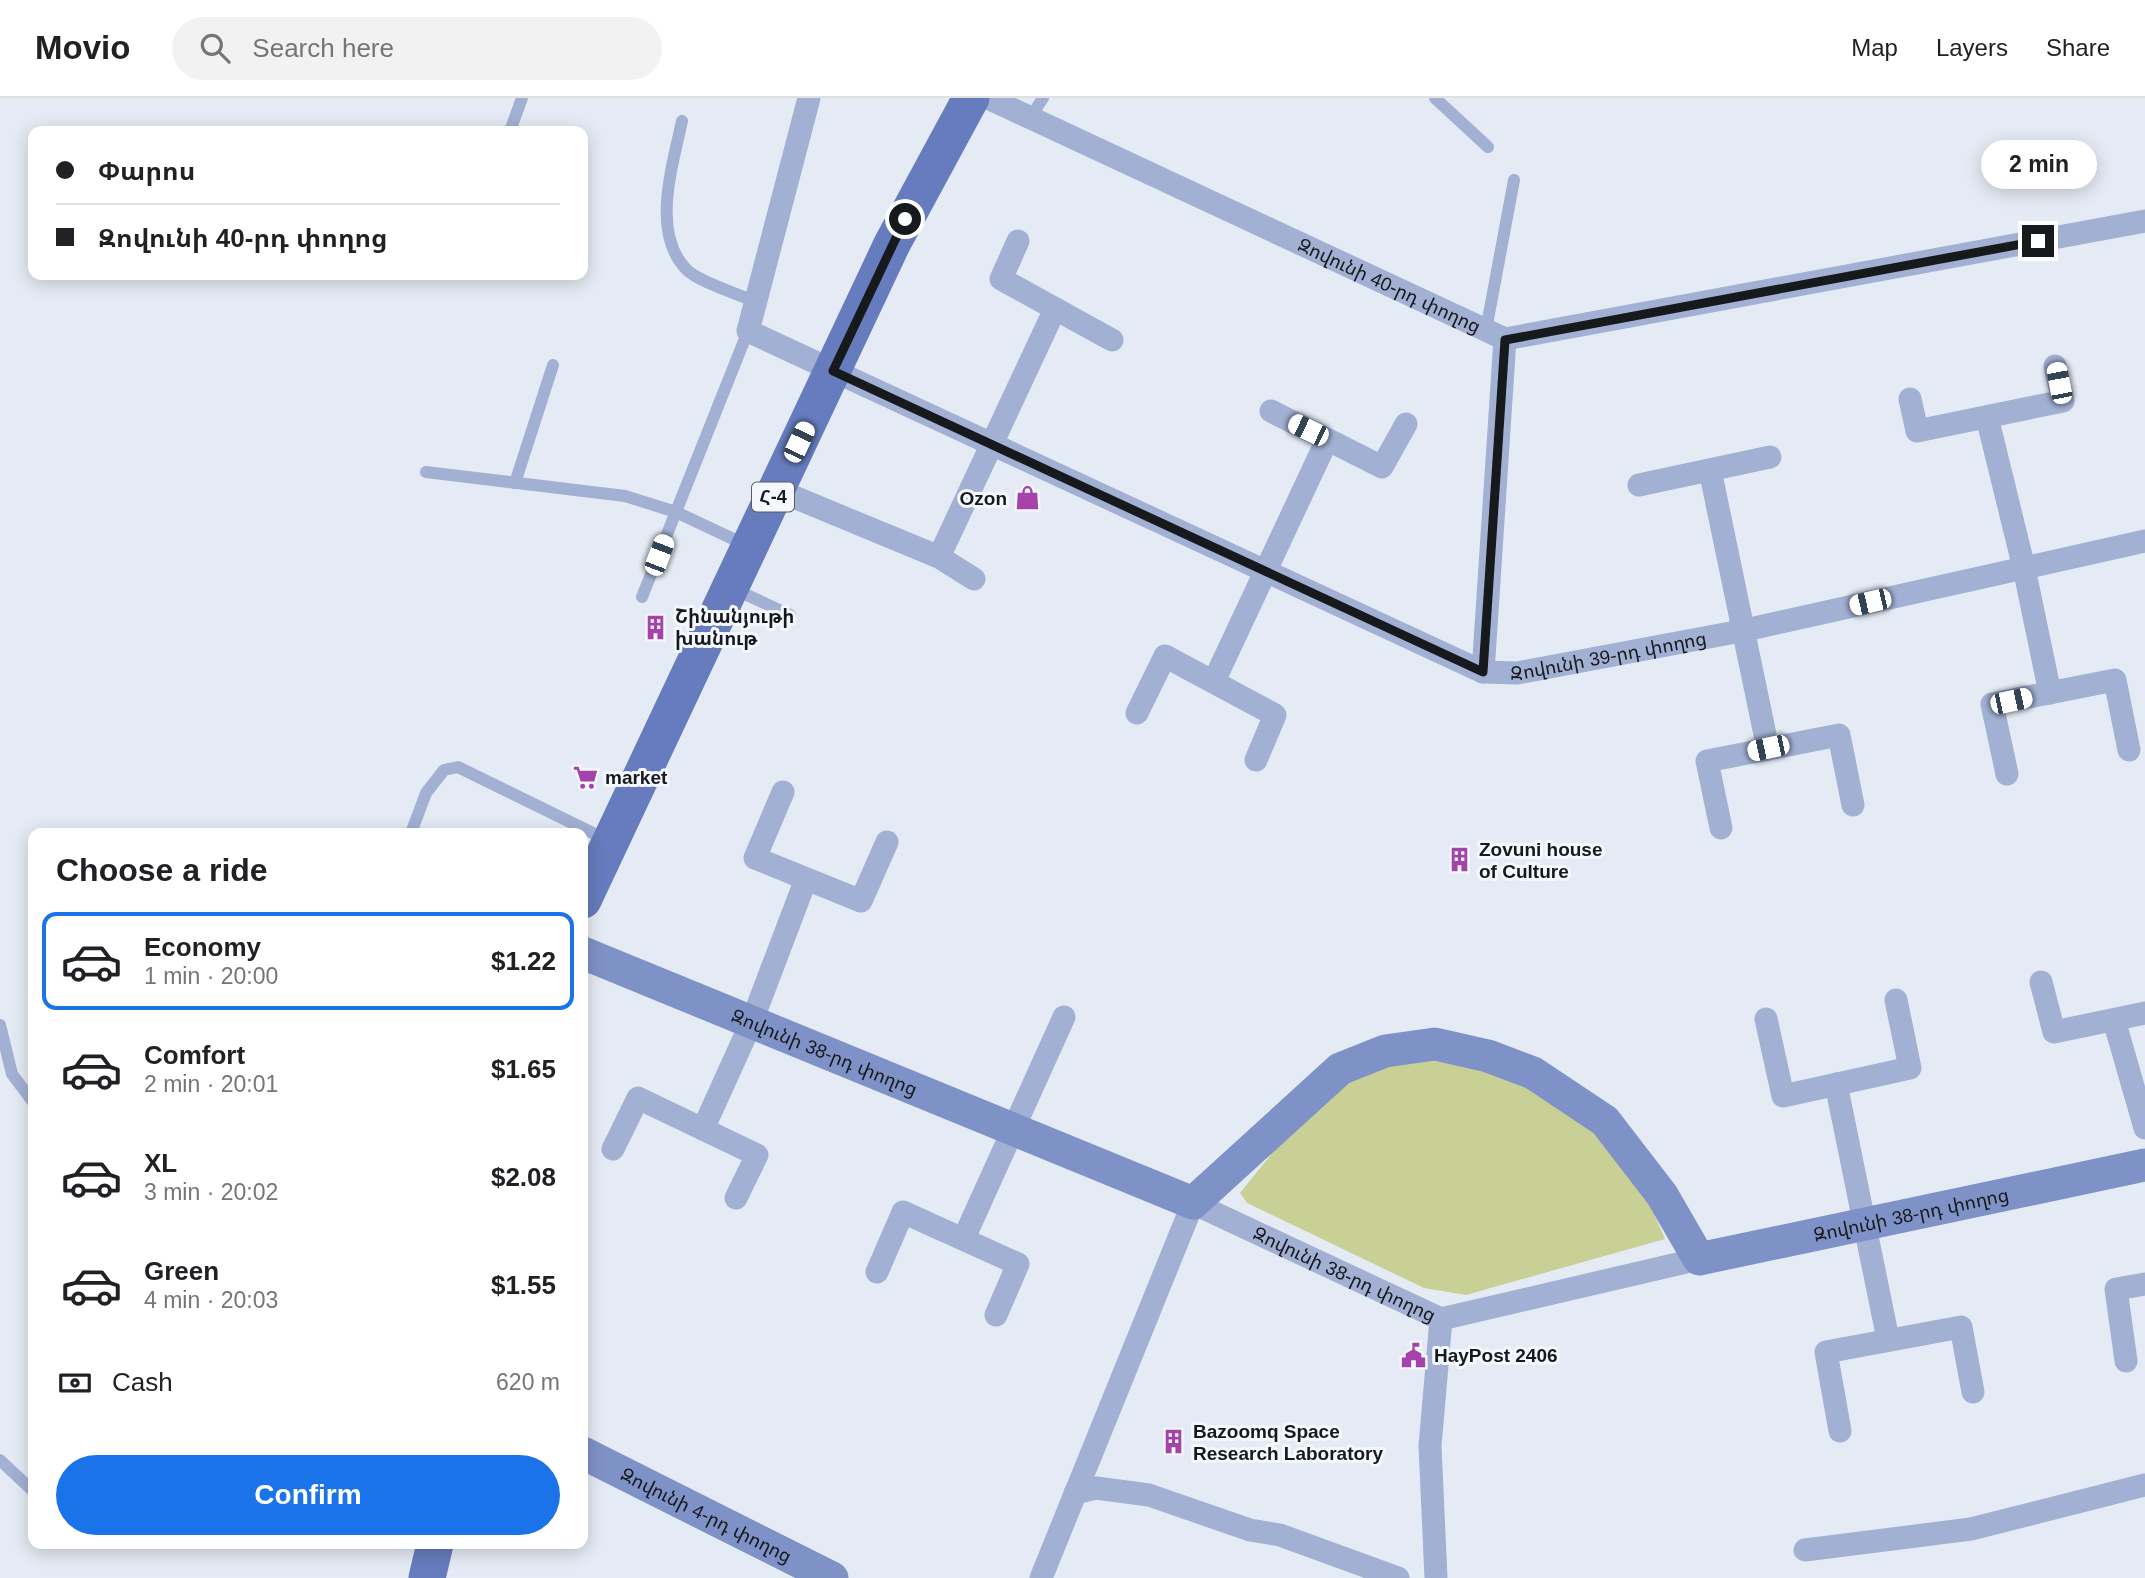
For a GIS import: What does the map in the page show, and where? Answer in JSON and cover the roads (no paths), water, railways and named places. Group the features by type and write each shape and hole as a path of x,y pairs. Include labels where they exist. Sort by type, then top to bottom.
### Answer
{"main road":[{"name":"Հ-4","path":"588,890 892,244 971,98"},
{"path":"426,1578 434,1549"}],"street":[{"path":"748,331 809,98"},
{"name":"Զովունի 40-րդ փողոց","path":"988,98 1496,335"},
{"path":"1483,672 1496,335 2145,221"},
{"path":"1018,241 1001,279 1112,340"},
{"path":"939,556 1055,309"},
{"name":"Զովունի 39-րդ փողոց","path":"748,331 1266,574 1483,672 1517,673 1741,631 2145,541"},
{"path":"1910,400 1917,430 2063,401 2056,366"},
{"path":"1271,411 1382,467 1406,424"},
{"path":"1987,417 2024,568 2050,692"},
{"path":"1214,681 1327,440"},
{"path":"1639,485 1770,457"},
{"path":"1710,470 1741,631 1768,748"},
{"path":"777,490 939,556 974,579"},
{"path":"1137,713 1165,656 1275,715 1256,760"},
{"path":"2007,774 1992,705 2050,692 2115,680 2129,750"},
{"path":"1721,828 1707,761 1839,735 1853,805"},
{"path":"783,792 755,858 861,901 887,842"},
{"path":"703,1129 752,1021 806,879"},
{"name":"Զովունի 38-րդ փողոց","path":"588,955 1193,1203 1441,1319 1699,1259 2145,1165"},
{"path":"2042,982 2054,1032 2145,1013"},
{"path":"1766,1018 1783,1096 1910,1068 1896,1000"},
{"path":"964,1238 1064,1017"},
{"path":"2114,1020 2145,1128"},
{"path":"1041,1578 1193,1203 1340,1069 1385,1051 1435,1044 1488,1056 1533,1073 1605,1121 1662,1195 1699,1259"},
{"path":"1836,1084 1888,1339"},
{"path":"613,1149 638,1098 757,1155 736,1198"},
{"path":"877,1272 903,1212 1018,1264 996,1315"},
{"path":"2126,1361 2116,1289 2145,1284"},
{"path":"1436,1578 1430,1446 1441,1319"},
{"path":"1840,1431 1826,1352 1961,1327 1973,1392"},
{"name":"Զովունի 4-րդ փողոց","path":"588,1456 832,1578"},
{"path":"1805,1550 1971,1530 2145,1485"},
{"path":"1075,1493 1096,1488 1149,1494 1250,1530 1280,1535 1398,1578"}],"lane":[{"path":"512,126 522,98"},
{"path":"1030,118 1043,98"},
{"path":"1435,98 1488,147"},
{"path":"682,121 664,208 676,253 688,272 756,302"},
{"path":"1496,335 1514,180"},
{"path":"642,597 748,331"},
{"path":"515,483 552,365"},
{"path":"426,472 625,496 676,512 750,547"},
{"path":"731,587 790,615"},
{"path":"413,828 426,793 444,770 458,767 582,828"},
{"path":"588,831 611,842"},
{"path":"0,1025 12,1074 28,1095"},
{"path":"0,1460 28,1485"}],"place":[{"name":"Ozon","path":"1027,498"},
{"name":"Շինանյութի խանութ","path":"655,627"},
{"name":"market","path":"585,777"},
{"name":"Zovuni house of Culture","path":"1459,860"},
{"name":"HayPost 2406","path":"1414,1355"},
{"name":"Bazoomq Space Research Laboratory","path":"1173,1442"}]}
